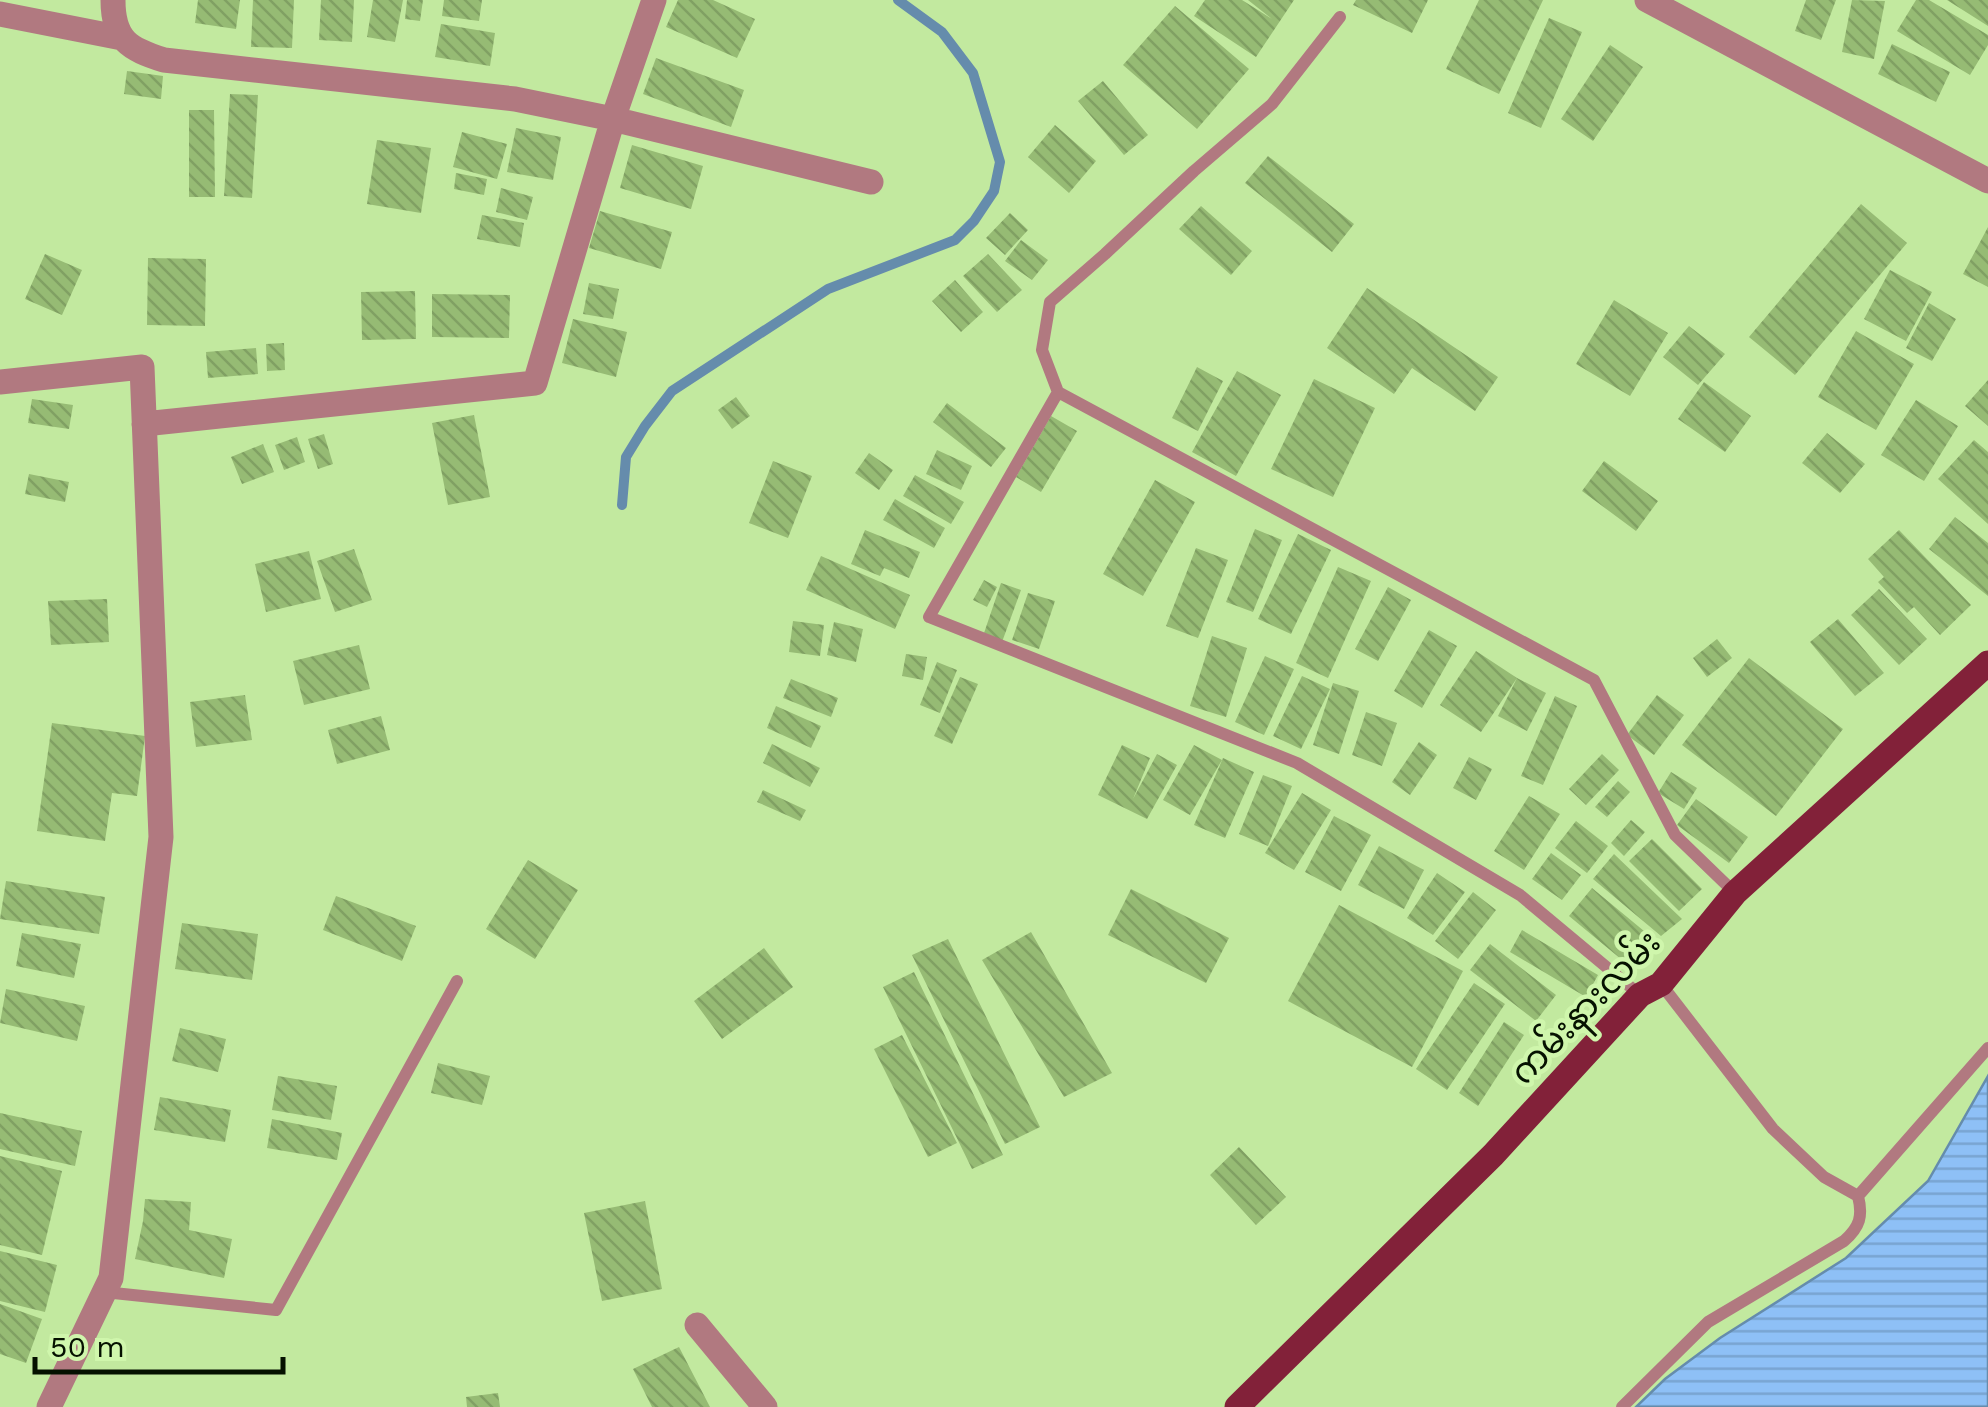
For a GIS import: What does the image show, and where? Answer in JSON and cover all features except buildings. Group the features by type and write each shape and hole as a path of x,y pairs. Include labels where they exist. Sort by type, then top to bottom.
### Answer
{"main road":[{"name":"ကမ်းနားလမ်း","path":"1238,1407 1493,1155 1651,990 1735,893 1988,663"}],"street":[{"path":"112,0 112,15 122,38 138,52 164,60 514,98 871,182"},
{"path":"144,424 535,383 612,119 654,0"},
{"path":"1647,0 1984,170"},
{"path":"0,14 122,38"},
{"path":"0,382 142,367 161,837 111,1278 49,1407"},
{"path":"698,1326 765,1407"}],"lane":[{"path":"1340,17 1272,104 1050,302 1042,350 1058,392 1594,680 1676,835 1735,893"},
{"path":"1058,392 929,617 1297,763 1520,895 1651,990 1773,1129 1824,1177 1858,1196 1862,1213 1857,1229 1844,1241 1708,1322 1622,1407"},
{"path":"104,1292 276,1310 458,981"},
{"path":"1858,1196 1988,1048"}],"water":[{"path":"1988,1076 1988,1407 1636,1407 1665,1379 1720,1338 1846,1258 1928,1181"}],"waterway":[{"path":"622,505 626,457 672,391 828,289 955,240 974,221 994,191 1000,162 973,73 942,32 898,0"}]}
